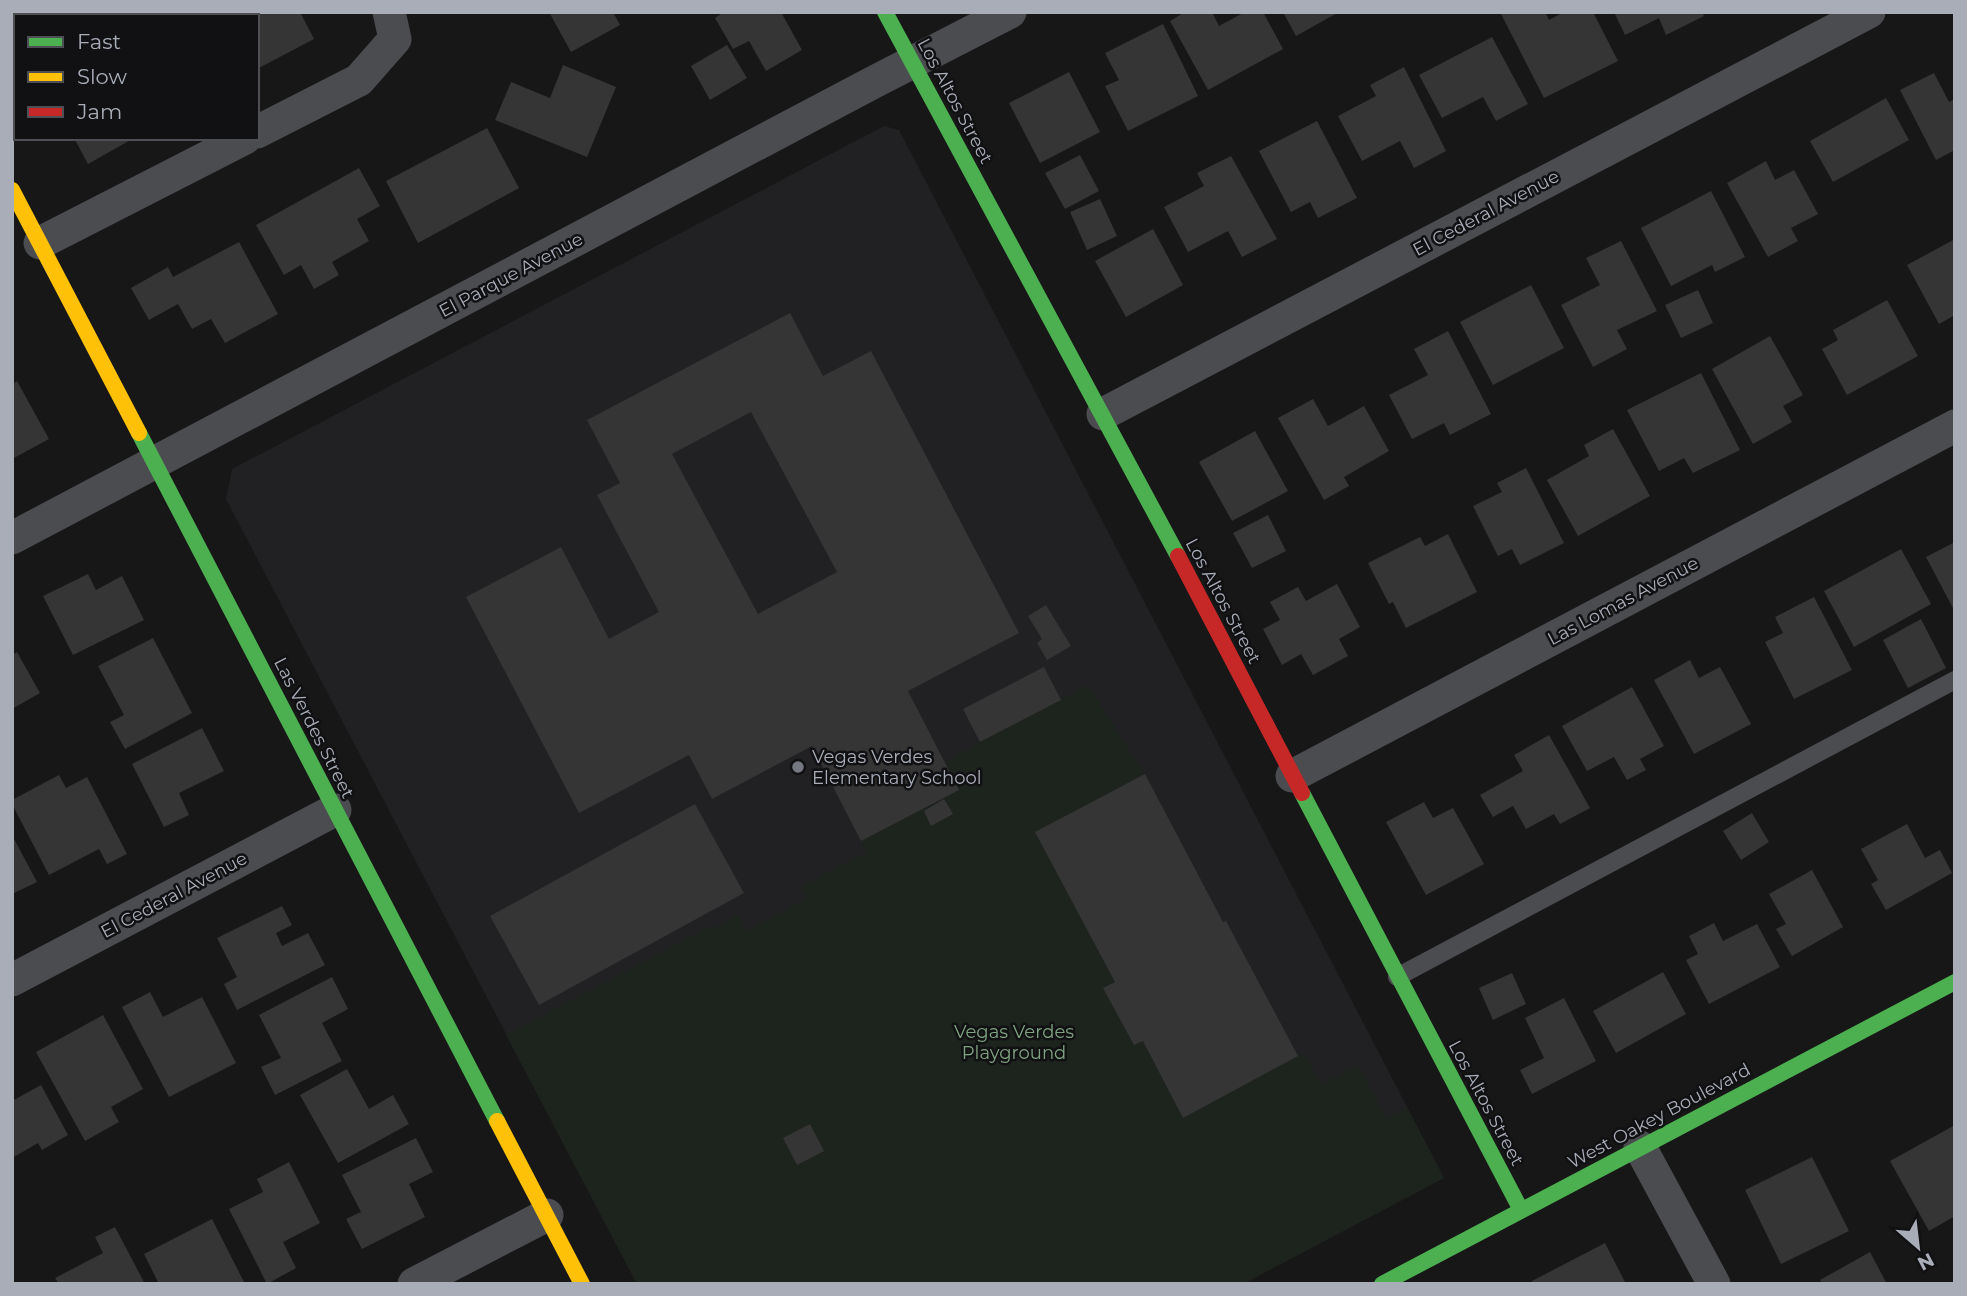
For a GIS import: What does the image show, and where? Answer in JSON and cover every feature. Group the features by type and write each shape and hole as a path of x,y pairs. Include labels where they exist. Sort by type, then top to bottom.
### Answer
{"street":[{"name":"Los Altos Street","path":"886,12 1103,414 1521,1210"},
{"name":"El Parque Avenue","path":"12,538 1010,12"},
{"name":"El Cederal Avenue","path":"1103,414 1869,12"},
{"path":"259,131 359,80 392,25"},
{"path":"40,243 241,140"},
{"name":"Las Verdes Street","path":"12,190 582,1284"},
{"name":"Las Lomas Avenue","path":"1292,776 1955,426"},
{"name":"El Cederal Avenue","path":"12,980 335,810"},
{"name":"West Oakey Boulevard","path":"1382,1284 1955,982"},
{"path":"1640,1147 1714,1284"},
{"path":"414,1284 547,1215"}],"lane":[{"path":"1397,977 1955,680"}],"shaded area":[{"name":"Vegas Verdes Elementary School","path":"884,126 899,130 1444,1178 1243,1284 637,1284 226,499 232,469"}],"green space":[{"name":"Vegas Verdes Playground","path":"1088,685 1145,774 1298,1056 1305,1053 1321,1084 1359,1065 1386,1118 1407,1107 1444,1178 1243,1284 637,1284 506,1035 708,927 710,930 738,915 746,931 806,899 800,887 867,852 861,841 959,790 945,762"}],"building":[{"path":"12,12 99,14 14,14 14,38"},
{"path":"300,12 314,39 259,68 259,14 212,13"},
{"path":"549,12 613,12 620,25 571,52"},
{"path":"724,12 781,12 802,50 766,71 749,41 733,49 715,18"},
{"path":"1185,12 1212,12 1219,26 1245,12 1263,12 1283,49 1208,90 1170,21"},
{"path":"1283,12 1339,12 1296,36"},
{"path":"1500,12 1545,12 1549,20 1564,12 1593,12 1618,61 1544,98"},
{"path":"1614,12 1702,12 1704,16 1666,35 1659,18 1625,35"},
{"path":"1163,24 1198,96 1128,131 1105,86 1119,80 1105,53"},
{"path":"1492,37 1528,104 1496,121 1483,97 1442,118 1419,75"},
{"path":"727,45 747,78 710,100 691,66"},
{"path":"563,65 616,87 587,157 495,120 511,82 550,98"},
{"path":"1404,67 1446,151 1414,168 1400,141 1362,161 1338,116 1376,96 1370,85"},
{"path":"1069,72 1100,132 1040,163 1009,103"},
{"path":"1934,73 1949,102 1955,99 1955,150 1936,160 1900,90"},
{"path":"1886,98 1909,140 1833,182 1810,141"},
{"path":"1317,121 1357,198 1318,218 1310,202 1291,212 1259,151"},
{"path":"487,128 519,188 418,243 386,181"},
{"path":"75,140 130,140 88,164"},
{"path":"1080,155 1099,191 1065,209 1045,173"},
{"path":"1231,156 1277,239 1242,257 1228,231 1188,252 1164,207 1204,186 1197,173"},
{"path":"1766,161 1775,180 1794,170 1818,214 1791,228 1798,241 1768,257 1727,183"},
{"path":"359,168 380,206 357,219 369,241 332,262 339,275 314,289 301,265 284,275 256,225"},
{"path":"1711,191 1745,257 1715,272 1712,265 1671,286 1641,228"},
{"path":"1100,199 1117,236 1087,250 1070,212"},
{"path":"1153,229 1183,285 1126,317 1095,261"},
{"path":"1955,239 1955,315 1939,324 1907,265"},
{"path":"1621,241 1657,311 1617,330 1627,349 1593,367 1561,305 1600,285 1586,258"},
{"path":"239,242 278,314 225,343 211,319 192,329 178,304 149,320 131,288 168,267 173,277"},
{"path":"1531,285 1564,348 1493,385 1460,322"},
{"path":"1698,290 1713,323 1681,338 1665,305"},
{"path":"1887,300 1918,356 1847,395 1822,349 1838,340 1833,330"},
{"path":"790,313 823,376 871,351 1019,633 908,691 959,790 861,841 812,746 712,799 689,755 579,813 466,597 561,547 609,639 659,612 597,495 620,483 587,420","holes":["751,412 837,572 758,614 672,454"]},
{"path":"1448,331 1491,414 1450,435 1444,423 1412,439 1389,395 1428,375 1414,349"},
{"path":"1770,336 1803,395 1783,406 1792,422 1753,444 1712,369"},
{"path":"1701,373 1740,450 1693,473 1684,458 1659,471 1627,410"},
{"path":"17,381 49,439 12,459 12,384"},
{"path":"1313,399 1328,426 1364,406 1389,451 1344,477 1349,486 1324,500 1278,418"},
{"path":"1613,429 1650,496 1578,536 1547,480 1589,456 1584,445"},
{"path":"1255,431 1288,491 1232,521 1199,462"},
{"path":"1526,468 1564,543 1520,565 1512,549 1498,556 1473,506 1502,492 1497,483"},
{"path":"1268,515 1286,551 1252,568 1233,533"},
{"path":"1448,534 1477,592 1406,628 1393,602 1389,604 1368,563 1420,537 1425,546"},
{"path":"1955,542 1955,612 1926,557"},
{"path":"1901,549 1931,604 1854,647 1824,591"},
{"path":"88,574 96,590 122,576 144,620 73,655 43,596"},
{"path":"1337,584 1360,627 1339,639 1348,656 1313,675 1301,654 1282,665 1263,629 1280,620 1270,602 1298,587 1306,601"},
{"path":"1814,597 1852,670 1794,699 1765,642 1783,633 1775,617"},
{"path":"1046,605 1071,646 1047,660 1037,643 1042,639 1028,616"},
{"path":"1921,619 1946,668 1908,688 1883,640"},
{"path":"153,638 192,713 125,749 110,722 124,715 98,666"},
{"path":"17,652 40,693 12,709 12,655"},
{"path":"1690,660 1699,678 1720,667 1751,724 1694,754 1654,680"},
{"path":"1044,667 1061,700 980,742 963,709"},
{"path":"1632,687 1664,746 1640,759 1646,770 1627,780 1614,757 1587,771 1562,726"},
{"path":"202,728 224,771 179,793 189,815 164,827 132,764"},
{"path":"1549,735 1590,808 1560,824 1554,814 1526,829 1513,806 1493,817 1480,795 1523,771 1514,755"},
{"path":"1145,774 1298,1056 1183,1118 1143,1041 1134,1045 1103,988 1115,982 1035,832"},
{"path":"59,775 66,788 87,777 127,854 107,864 99,849 49,875 12,800"},
{"path":"944,799 953,814 931,826 924,811"},
{"path":"1424,802 1433,818 1453,808 1484,864 1426,895 1386,822"},
{"path":"695,804 744,893 539,1005 490,916"},
{"path":"1752,813 1769,842 1741,860 1723,831"},
{"path":"1907,824 1925,858 1940,850 1952,873 1886,910 1871,884 1878,880 1861,849"},
{"path":"12,835 37,882 12,894"},
{"path":"1812,870 1843,927 1792,956 1776,929 1786,924 1769,894"},
{"path":"282,906 292,925 276,933 282,946 308,933 325,965 237,1010 224,984 237,977 217,938"},
{"path":"1714,923 1723,941 1757,924 1780,967 1709,1004 1686,960 1698,954 1689,936"},
{"path":"1663,972 1686,1014 1616,1053 1593,1011"},
{"path":"1512,973 1526,1004 1493,1020 1479,988"},
{"path":"332,977 348,1009 322,1023 342,1061 275,1095 261,1067 281,1058 259,1015"},
{"path":"150,992 163,1017 202,997 236,1063 169,1097 122,1007"},
{"path":"1564,998 1596,1061 1532,1094 1520,1070 1544,1058 1525,1018"},
{"path":"103,1015 143,1089 111,1107 119,1122 85,1141 36,1052"},
{"path":"347,1069 369,1109 393,1095 409,1124 338,1163 300,1095"},
{"path":"41,1085 68,1135 42,1150 38,1143 12,1158 12,1101"},
{"path":"810,1124 824,1151 797,1165 783,1138"},
{"path":"1955,1125 1955,1216 1929,1231 1890,1161"},
{"path":"416,1138 433,1172 409,1184 425,1217 362,1249 346,1219 361,1212 342,1175"},
{"path":"1812,1157 1849,1231 1781,1264 1745,1190"},
{"path":"289,1162 320,1223 283,1242 296,1268 267,1284 229,1209 263,1192 257,1179"},
{"path":"212,1219 245,1284 159,1284 144,1254"},
{"path":"115,1227 145,1284 59,1284 55,1278 103,1253 95,1237"},
{"path":"1605,1243 1626,1284 1533,1284 1532,1281"},
{"path":"1870,1252 1887,1284 1823,1284 1820,1280"}],"traffic: fast":[{"path":"885,12 1178,556"},
{"path":"139,433 497,1121"},
{"path":"1302,793 1521,1210"},
{"path":"1382,1284 1955,982"}],"traffic: slow":[{"path":"12,190 139,433"},
{"path":"497,1121 582,1284"}],"traffic: jam":[{"path":"1178,556 1302,793"}],"place":[{"name":"Vegas Verdes Elementary School","path":"798,767"}]}
